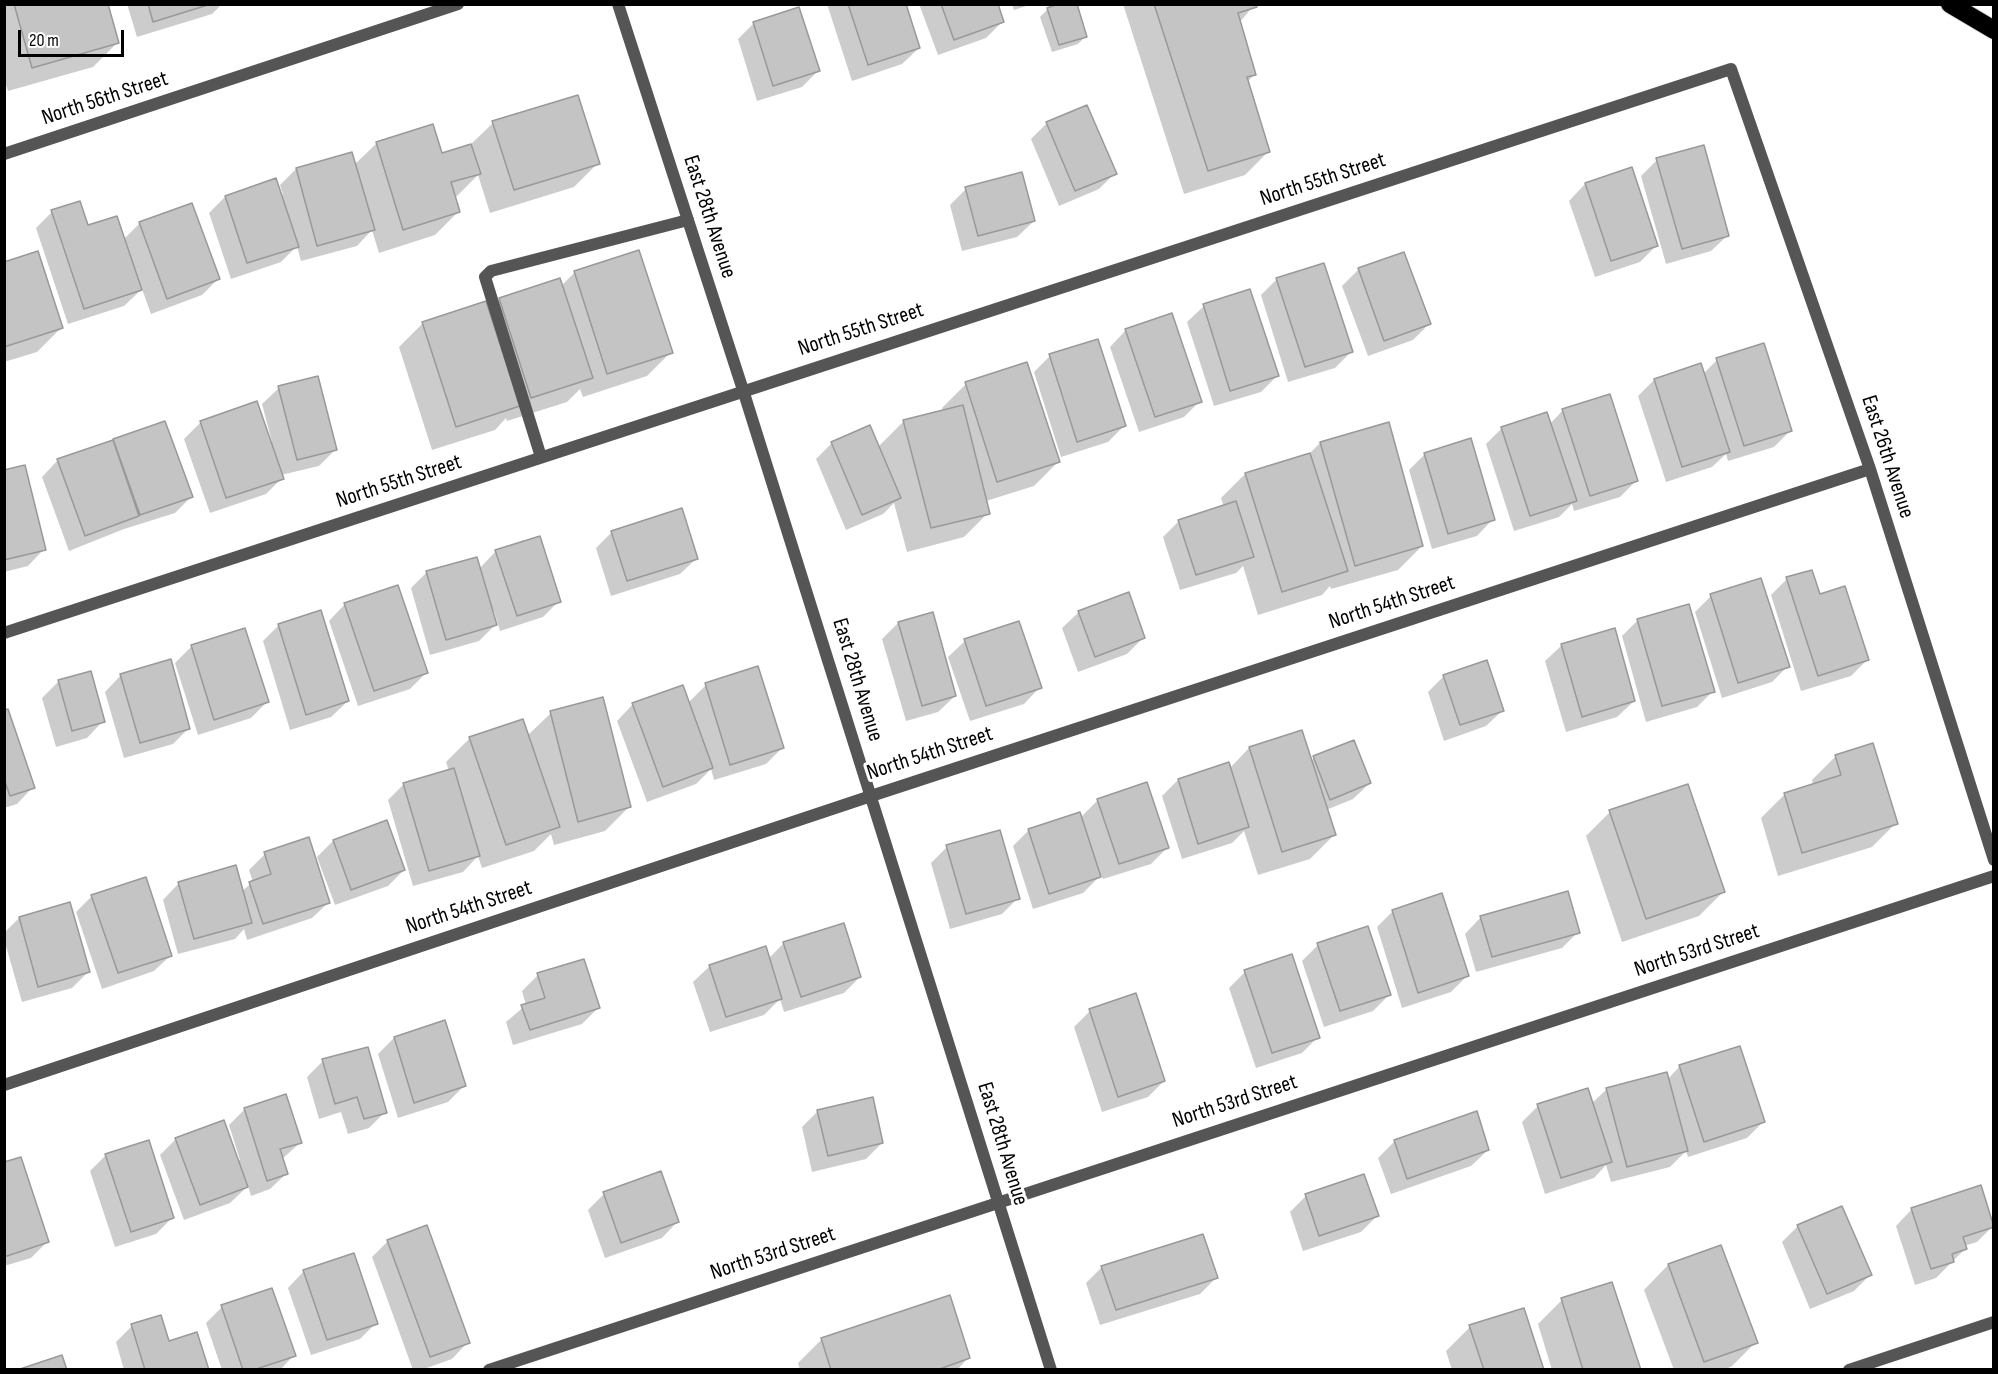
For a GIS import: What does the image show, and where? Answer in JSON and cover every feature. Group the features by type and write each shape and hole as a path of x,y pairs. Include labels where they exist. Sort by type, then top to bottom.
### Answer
{"highway":[{"path":"1950,4 1994,30"}],"street":[{"name":"North 56th Street","path":"4,154 458,4"},
{"name":"East 28th Avenue","path":"618,4 743,390 1051,1370"},
{"name":"North 55th Street","path":"4,633 1731,69"},
{"name":"East 26th Avenue","path":"1731,69 1870,468 1994,860"},
{"path":"541,457 485,277 491,271 688,220"},
{"name":"North 54th Street","path":"4,1084 1870,468"},
{"name":"North 53rd Street","path":"489,1370 1994,876"},
{"path":"1850,1370 1994,1322"}],"building":[{"path":"14,4 108,4 119,43 32,68"},
{"path":"148,4 211,4 153,22"},
{"path":"848,4 906,4 920,48 868,65"},
{"path":"941,4 998,4 1004,22 954,40"},
{"path":"1058,4 1077,4 1087,37 1059,45 1047,8"},
{"path":"1154,4 1256,4 1257,7 1238,13 1256,75 1247,77 1270,152 1208,171"},
{"path":"799,7 820,71 773,86 753,22"},
{"path":"578,95 600,164 514,190 492,121"},
{"path":"1087,105 1117,174 1075,191 1046,122"},
{"path":"433,124 442,153 471,144 481,174 451,182 460,212 403,230 376,142"},
{"path":"1704,145 1729,236 1682,249 1656,158"},
{"path":"352,152 375,230 317,246 296,168"},
{"path":"1632,167 1658,246 1611,261 1585,183"},
{"path":"1022,172 1035,221 978,236 965,187"},
{"path":"276,178 299,247 247,263 225,196"},
{"path":"80,201 88,225 117,216 142,290 84,309 51,210"},
{"path":"192,203 220,279 167,299 139,222"},
{"path":"639,250 673,353 607,374 574,271"},
{"path":"38,251 63,328 4,347 4,262"},
{"path":"1404,252 1431,324 1384,341 1358,268"},
{"path":"1324,263 1353,352 1305,367 1276,278"},
{"path":"560,278 593,378 531,398 499,298"},
{"path":"1250,289 1279,376 1230,391 1203,304"},
{"path":"486,301 520,406 456,427 422,322"},
{"path":"1172,313 1202,402 1155,417 1125,329"},
{"path":"1098,339 1126,426 1077,442 1049,354"},
{"path":"1764,343 1792,431 1744,446 1716,358"},
{"path":"1027,362 1060,462 997,482 965,382"},
{"path":"1701,363 1730,452 1682,467 1654,379"},
{"path":"318,376 337,450 297,460 278,386"},
{"path":"1610,394 1638,481 1590,496 1562,409"},
{"path":"257,401 284,479 226,498 200,421"},
{"path":"963,405 990,514 931,528 903,420"},
{"path":"1547,412 1577,501 1530,516 1501,427"},
{"path":"165,421 193,497 140,515 113,439"},
{"path":"1389,422 1423,546 1355,566 1320,442"},
{"path":"870,425 901,498 862,515 831,442"},
{"path":"1471,438 1495,520 1448,534 1424,453"},
{"path":"113,440 139,516 85,536 57,459"},
{"path":"1310,453 1348,571 1282,592 1245,473"},
{"path":"25,465 46,550 4,560 4,470"},
{"path":"1236,501 1254,557 1196,575 1178,520"},
{"path":"682,508 698,559 627,581 611,531"},
{"path":"540,536 561,602 517,616 495,550"},
{"path":"477,557 497,625 446,640 426,571"},
{"path":"1812,570 1820,594 1845,586 1869,660 1818,676 1786,577"},
{"path":"1761,578 1790,667 1738,683 1710,594"},
{"path":"398,585 428,673 374,691 344,603"},
{"path":"1129,592 1145,638 1095,657 1078,611"},
{"path":"1689,604 1715,692 1662,706 1637,619"},
{"path":"321,610 349,701 306,715 278,624"},
{"path":"933,612 956,696 922,706 898,622"},
{"path":"1019,621 1042,688 986,706 964,639"},
{"path":"245,628 269,702 214,720 191,645"},
{"path":"1615,628 1635,701 1582,717 1561,644"},
{"path":"171,659 190,729 140,743 120,674"},
{"path":"1487,660 1504,711 1460,725 1443,675"},
{"path":"758,666 784,748 730,765 705,683"},
{"path":"91,671 105,722 72,731 58,680"},
{"path":"683,685 713,768 663,787 632,703"},
{"path":"603,697 631,807 578,822 550,711"},
{"path":"8,709 35,788 10,796 4,779 4,710"},
{"path":"523,719 560,827 506,845 469,737"},
{"path":"1302,730 1336,835 1282,852 1249,747"},
{"path":"1354,740 1371,783 1330,800 1313,756"},
{"path":"1873,743 1898,824 1802,853 1784,793 1841,775 1835,755"},
{"path":"1229,762 1249,827 1198,844 1178,779"},
{"path":"454,768 480,856 429,871 403,783"},
{"path":"1147,782 1169,848 1119,864 1097,799"},
{"path":"1688,784 1725,892 1646,919 1609,810"},
{"path":"1080,812 1101,877 1049,894 1028,829"},
{"path":"387,820 405,870 351,890 333,840"},
{"path":"1000,830 1020,899 966,914 946,845"},
{"path":"309,837 330,903 263,924 249,882 271,874 264,852"},
{"path":"236,865 252,923 194,939 178,882"},
{"path":"146,877 172,956 118,973 91,895"},
{"path":"1568,891 1580,933 1492,957 1480,916"},
{"path":"1442,893 1469,976 1418,993 1392,910"},
{"path":"70,902 90,972 38,987 19,917"},
{"path":"844,923 861,977 801,997 783,942"},
{"path":"1368,926 1391,995 1340,1011 1317,943"},
{"path":"766,946 782,999 726,1017 709,965"},
{"path":"1292,954 1320,1038 1272,1053 1244,970"},
{"path":"584,959 600,1008 530,1030 521,1005 545,998 537,973"},
{"path":"1136,993 1165,1081 1118,1097 1089,1009"},
{"path":"445,1020 466,1086 414,1103 394,1037"},
{"path":"1740,1046 1765,1122 1704,1142 1679,1065"},
{"path":"368,1047 387,1113 364,1119 357,1097 335,1104 322,1059"},
{"path":"1667,1072 1688,1151 1627,1167 1606,1088"},
{"path":"1588,1088 1612,1162 1561,1178 1537,1104"},
{"path":"286,1094 302,1143 280,1149 288,1174 267,1181 244,1108"},
{"path":"873,1097 883,1143 828,1156 817,1110"},
{"path":"1477,1111 1489,1150 1407,1179 1394,1140"},
{"path":"224,1120 248,1187 200,1205 175,1138"},
{"path":"149,1140 174,1218 131,1232 105,1154"},
{"path":"21,1157 49,1242 4,1257 4,1162"},
{"path":"661,1171 679,1222 621,1243 603,1192"},
{"path":"1364,1174 1379,1216 1319,1236 1305,1194"},
{"path":"1981,1185 1994,1227 1963,1237 1967,1249 1952,1254 1954,1262 1931,1269 1911,1208"},
{"path":"1842,1206 1872,1275 1827,1294 1797,1225"},
{"path":"427,1225 470,1343 430,1357 387,1240"},
{"path":"1203,1234 1218,1278 1116,1310 1101,1266"},
{"path":"1721,1245 1758,1343 1704,1362 1668,1264"},
{"path":"354,1253 378,1324 327,1340 303,1270"},
{"path":"1612,1282 1641,1370 1583,1370 1561,1298"},
{"path":"272,1288 296,1356 253,1370 243,1370 221,1305"},
{"path":"950,1295 970,1358 937,1370 831,1370 821,1338"},
{"path":"1524,1308 1544,1370 1484,1370 1469,1325"},
{"path":"161,1315 169,1341 197,1332 209,1370 145,1370 131,1324"},
{"path":"62,1355 67,1370 20,1369"}]}
